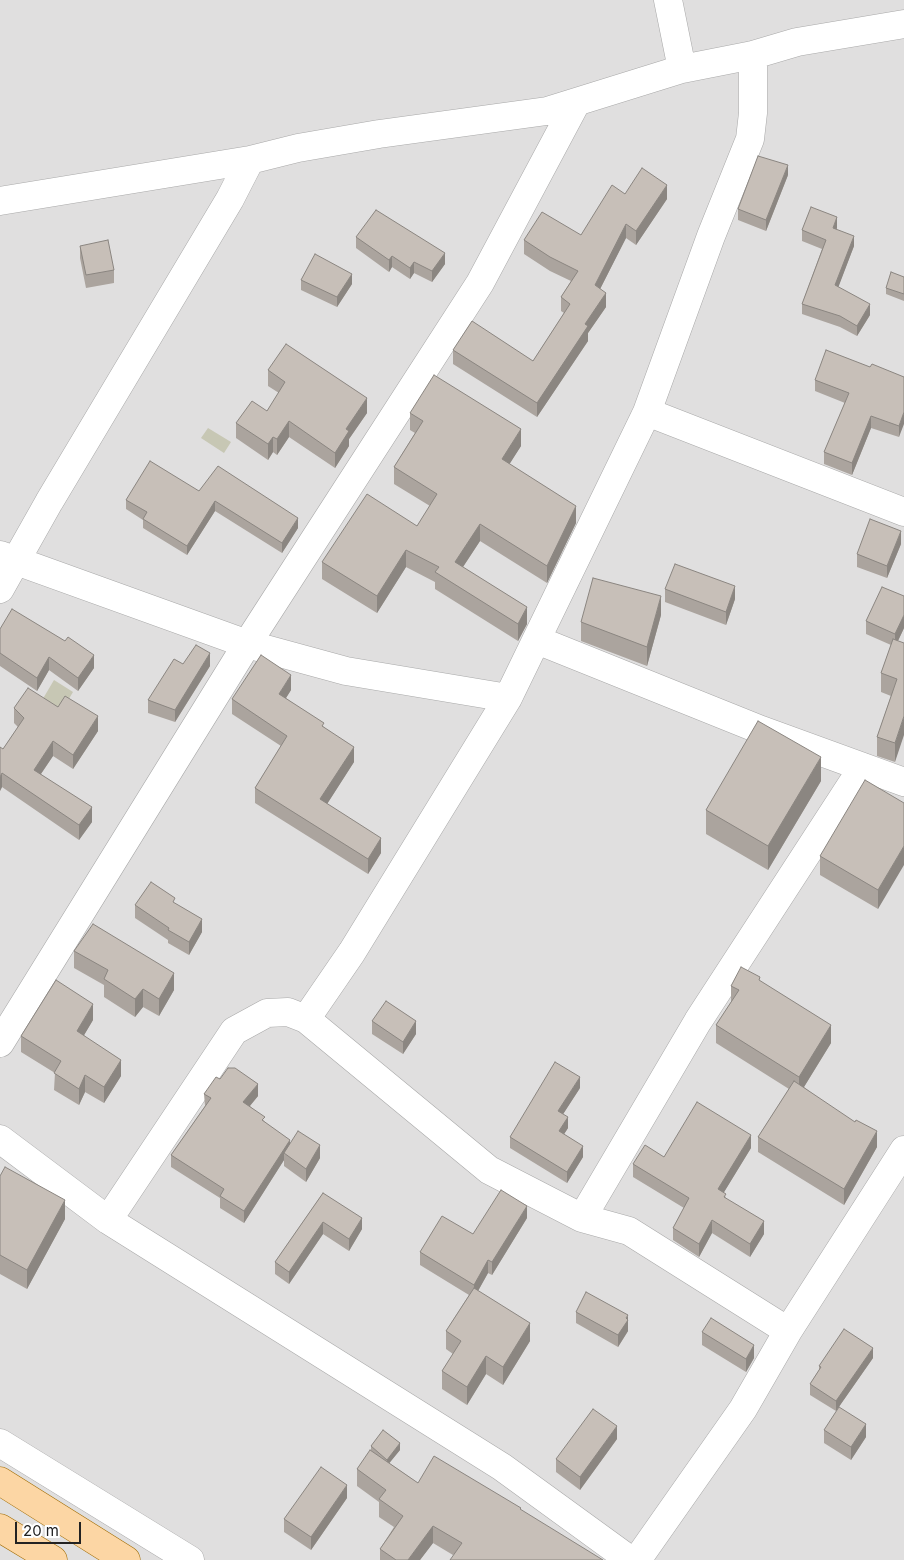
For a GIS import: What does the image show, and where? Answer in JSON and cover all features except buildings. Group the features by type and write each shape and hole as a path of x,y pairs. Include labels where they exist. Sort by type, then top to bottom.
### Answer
{"main road":[{"path":"0,1481 126,1560"},
{"path":"0,1528 53,1560"}],"street":[{"path":"668,0 682,69"},
{"path":"0,201 250,160 298,148 379,134 547,111 682,69 753,55 797,42 904,24"},
{"path":"306,1018 352,952 508,698 647,412 711,236 750,139 753,112 753,55"},
{"path":"0,1043 247,644 480,283 576,103"},
{"path":"0,590 9,558 34,528 132,367 230,199 250,160"},
{"path":"647,412 904,512"},
{"path":"9,558 56,577 247,644 346,671 508,698"},
{"path":"537,640 761,730 904,782"},
{"path":"582,1218 694,1028 863,768"},
{"path":"108,1220 234,1031 267,1013 288,1012 306,1018 489,1170 582,1218 629,1231 788,1331"},
{"path":"0,1139 108,1220 502,1467 630,1560"},
{"path":"638,1560 743,1408 788,1331 904,1150"},
{"path":"0,1443 190,1560"}],"shaded area":[{"path":"0,0 904,0 904,1560 0,1560"},
{"path":"208,428 231,442 224,453 201,438"},
{"path":"54,680 73,692 60,714 41,702"}]}
